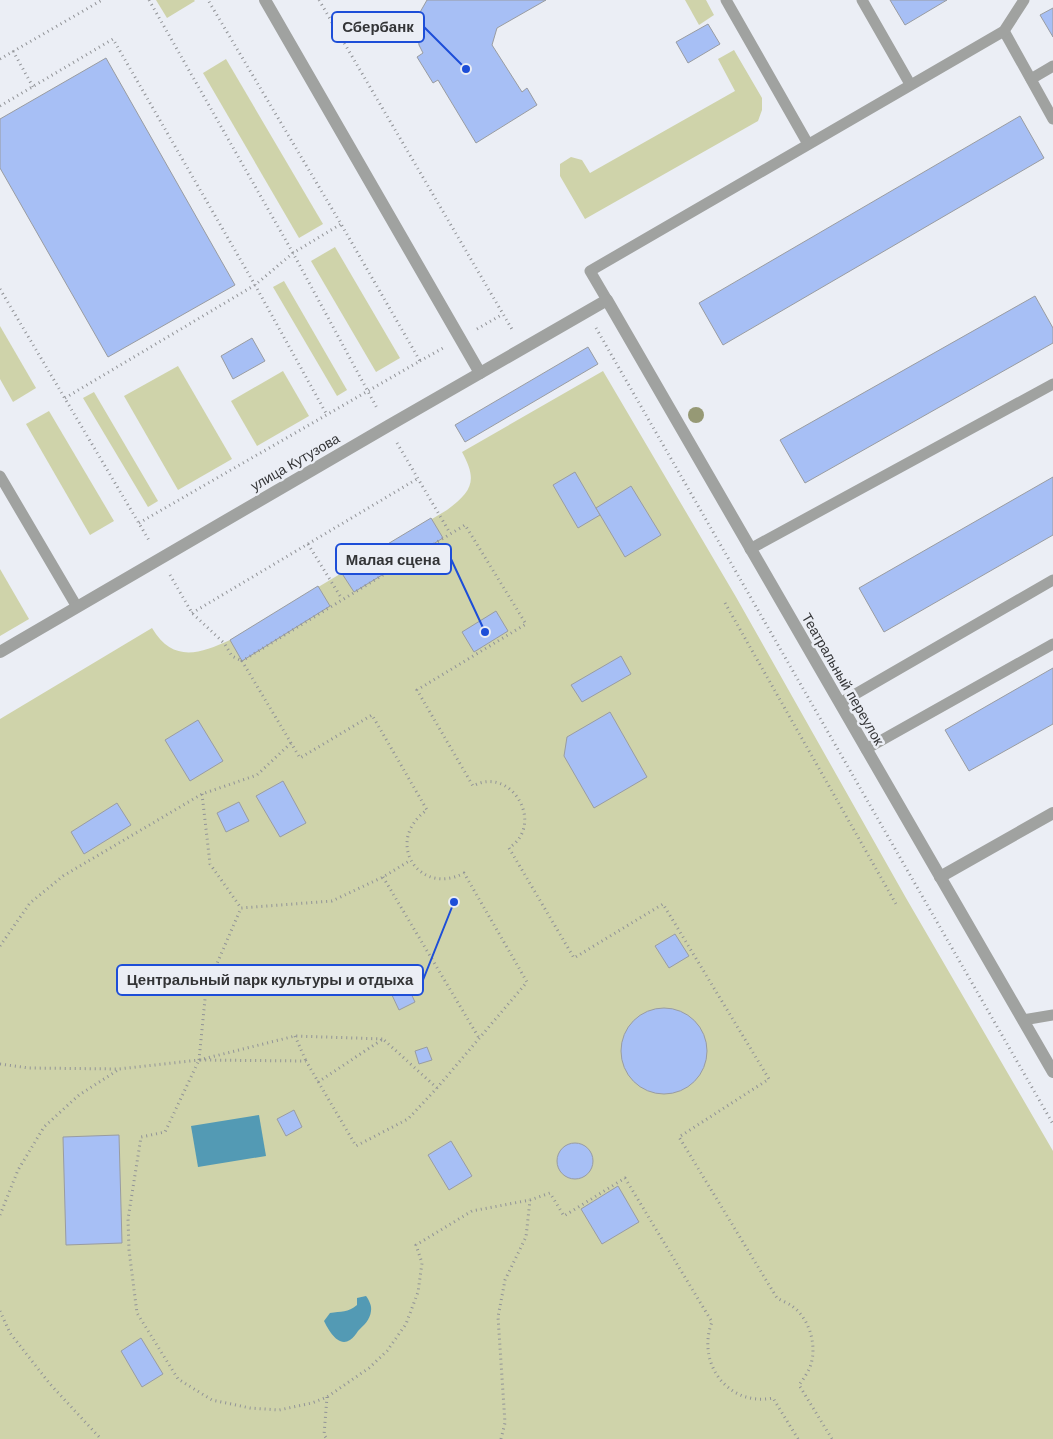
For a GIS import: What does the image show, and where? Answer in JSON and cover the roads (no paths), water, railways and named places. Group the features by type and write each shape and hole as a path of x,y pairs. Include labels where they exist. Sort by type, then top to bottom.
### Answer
{"street":[{"path":"265,0 480,373"},
{"name":"улица Кутузова","path":"0,652 607,300"},
{"name":"Театральный переулок","path":"607,300 1053,1072"},
{"path":"940,878 1053,813"}],"lane":[{"path":"726,0 808,144"},
{"path":"862,0 910,84"},
{"path":"607,300 590,271 1004,31 1024,0"},
{"path":"1004,31 1053,119"},
{"path":"1031,79 1053,66"},
{"path":"750,549 1053,384"},
{"path":"0,476 77,607"},
{"path":"840,703 1053,580"},
{"path":"866,749 1053,644"},
{"path":"1023,1020 1053,1015"}],"water":[{"path":"259,1115 266,1156 198,1167 191,1126"},
{"path":"366,1296 371,1307 368,1320 350,1340 341,1342 331,1333 324,1321 330,1313 351,1309 357,1305 357,1298"}],"place":[{"name":"Сбербанк","path":"466,69"},
{"name":"Малая сцена","path":"485,632"},
{"name":"Центральный парк культуры и отдыха","path":"454,902"}]}
